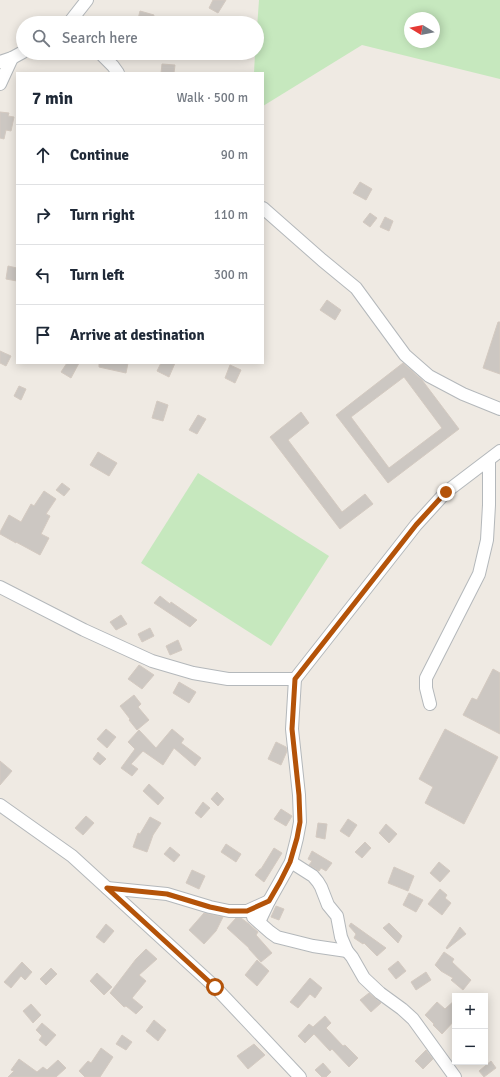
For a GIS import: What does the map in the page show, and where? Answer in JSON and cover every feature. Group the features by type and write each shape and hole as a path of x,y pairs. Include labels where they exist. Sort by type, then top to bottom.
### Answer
{"street":[{"path":"75,16 87,0"},
{"path":"0,62 16,56"},
{"path":"0,84 12,58"},
{"path":"107,60 117,72"},
{"path":"264,209 356,288 405,355 429,376 500,410"},
{"path":"259,922 290,862 300,822 299,795 292,729 295,679 416,525 446,492 500,451"},
{"path":"430,704 426,688 426,678 479,574 487,540 489,460"},
{"path":"0,587 84,630 152,661 193,673 228,679 295,679"},
{"path":"0,805 72,856 215,987 300,1077"},
{"path":"290,862 313,876 318,882 328,905 337,916 341,937 347,951 364,978 413,1020 453,1077"},
{"path":"107,888 167,894 229,911 247,911 269,901"},
{"path":"247,911 277,937 313,946 347,951"}],"green space":[{"path":"259,0 500,0 500,79 362,45 264,105 264,72 254,72 255,60 264,60 264,16 258,16"},
{"path":"198,473 329,556 271,646 141,563"}],"building":[{"path":"213,0 226,0 218,13 209,8"},
{"path":"140,11 154,15 154,16 139,16"},
{"path":"162,64 175,65 174,72 161,72"},
{"path":"0,112 9,113 8,116 14,117 11,131 6,130 4,139 0,138"},
{"path":"360,182 372,189 366,200 353,193"},
{"path":"370,213 377,218 370,227 363,222"},
{"path":"385,217 393,221 389,231 380,227"},
{"path":"8,266 16,268 16,281 6,279"},
{"path":"327,300 341,310 335,320 320,310"},
{"path":"498,322 500,322 500,374 483,368"},
{"path":"0,351 11,356 6,366 0,363"},
{"path":"403,363 422,380 459,429 388,483 336,415","holes":["404,377 442,428 389,468 351,417"]},
{"path":"66,364 78,364 71,378 61,372"},
{"path":"99,364 128,364 126,373 99,367"},
{"path":"160,364 175,364 169,377 157,371"},
{"path":"230,365 241,370 235,383 225,378"},
{"path":"19,386 26,389 21,400 14,396"},
{"path":"157,401 168,405 163,421 152,418"},
{"path":"301,412 309,423 288,440 342,512 365,494 373,504 340,529 270,437"},
{"path":"198,415 206,419 197,434 189,430"},
{"path":"98,452 117,463 109,476 90,465"},
{"path":"62,483 70,489 64,496 56,490"},
{"path":"44,491 56,499 46,514 50,516 41,534 49,538 40,555 0,534 0,532 9,515 21,522 31,504 34,506"},
{"path":"160,596 170,604 171,602 197,620 190,627 154,603"},
{"path":"121,615 127,624 116,630 110,622"},
{"path":"150,628 154,636 142,642 138,634"},
{"path":"178,640 182,650 170,655 166,646"},
{"path":"139,665 154,675 142,689 128,679"},
{"path":"493,669 500,673 500,734 463,715 472,698 477,700"},
{"path":"179,682 196,692 189,703 173,693"},
{"path":"134,695 141,704 138,707 149,720 137,730 120,706"},
{"path":"106,729 116,737 107,748 97,739"},
{"path":"172,729 184,739 181,743 201,758 195,766 174,748 163,765 143,751 131,764 138,769 132,776 121,768 135,749 128,742 139,730 156,748"},
{"path":"445,729 498,757 464,824 425,803 433,787 419,779"},
{"path":"276,742 286,747 287,751 281,765 268,759"},
{"path":"98,752 106,759 100,765 93,759"},
{"path":"0,761 12,771 0,785"},
{"path":"149,784 164,798 158,805 143,791"},
{"path":"217,792 224,799 218,806 211,799"},
{"path":"203,802 210,808 201,818 195,813"},
{"path":"281,809 292,816 286,826 274,819"},
{"path":"86,816 94,823 83,835 75,828"},
{"path":"150,817 161,823 153,835 147,852 133,847 138,833 140,834"},
{"path":"348,819 357,825 349,837 340,831"},
{"path":"318,823 327,824 325,839 316,837"},
{"path":"386,824 397,834 389,843 379,833"},
{"path":"365,842 371,848 362,858 355,852"},
{"path":"226,844 241,854 236,862 221,852"},
{"path":"170,847 180,855 174,862 164,854"},
{"path":"274,848 282,853 264,882 255,875 261,869"},
{"path":"312,851 332,863 326,871 321,868 319,871 309,865 312,861 308,859"},
{"path":"439,862 450,871 440,882 430,873"},
{"path":"394,867 414,876 408,891 388,883"},
{"path":"192,870 205,876 199,889 186,883"},
{"path":"440,889 447,895 445,898 451,903 442,915 428,904"},
{"path":"409,893 423,900 416,912 403,905"},
{"path":"276,906 284,909 279,920 271,917"},
{"path":"204,913 223,917 216,931 204,944 189,930"},
{"path":"236,918 241,918 258,932 256,935 272,953 261,962 249,948 227,928"},
{"path":"351,923 386,948 377,956 364,943 363,944 354,938 356,934 349,926"},
{"path":"389,923 402,936 398,943 383,928"},
{"path":"106,924 114,931 104,943 96,937"},
{"path":"460,927 466,934 447,949 446,948"},
{"path":"146,949 157,959 139,975 146,981 132,998 143,1007 136,1014 126,1006 124,1007 110,993 136,959"},
{"path":"444,952 454,959 452,962 471,980 463,990 451,980 453,978 441,971 435,965"},
{"path":"257,960 269,971 257,986 245,975"},
{"path":"398,961 406,971 396,979 388,969"},
{"path":"22,962 32,972 25,980 21,976 11,988 4,982"},
{"path":"51,968 57,974 46,985 40,979"},
{"path":"426,972 431,980 416,990 411,982"},
{"path":"97,973 112,987 104,995 90,981"},
{"path":"310,978 322,988 315,998 310,994 298,1008 290,1002"},
{"path":"369,993 381,1003 371,1012 360,1000"},
{"path":"437,1002 445,1009 452,1003 452,1023 442,1034 425,1015"},
{"path":"31,1004 41,1015 33,1023 23,1011"},
{"path":"325,1016 331,1023 326,1028 343,1046 345,1045 358,1058 349,1067 332,1049 330,1051 314,1034 305,1043 298,1036 309,1024 313,1027"},
{"path":"154,1020 166,1030 158,1041 146,1031"},
{"path":"42,1023 56,1035 46,1046 39,1040 42,1036 36,1030"},
{"path":"122,1035 132,1042 126,1050 116,1044"},
{"path":"254,1044 265,1055 248,1069 237,1056"},
{"path":"101,1048 113,1057 100,1077 85,1077 79,1071 88,1061 91,1063"},
{"path":"426,1050 433,1059 423,1069 415,1061"},
{"path":"19,1059 37,1072 43,1067 47,1070 58,1060 66,1068 56,1077 8,1077 14,1071 11,1070"},
{"path":"491,1061 496,1068 484,1077 479,1071"},
{"path":"323,1063 331,1072 326,1077 322,1077 315,1070"}],"route":[{"path":"215,987 107,888 167,894 229,911 247,911 269,901 290,862 300,822 299,795 292,729 295,679 416,525 446,492"}]}
